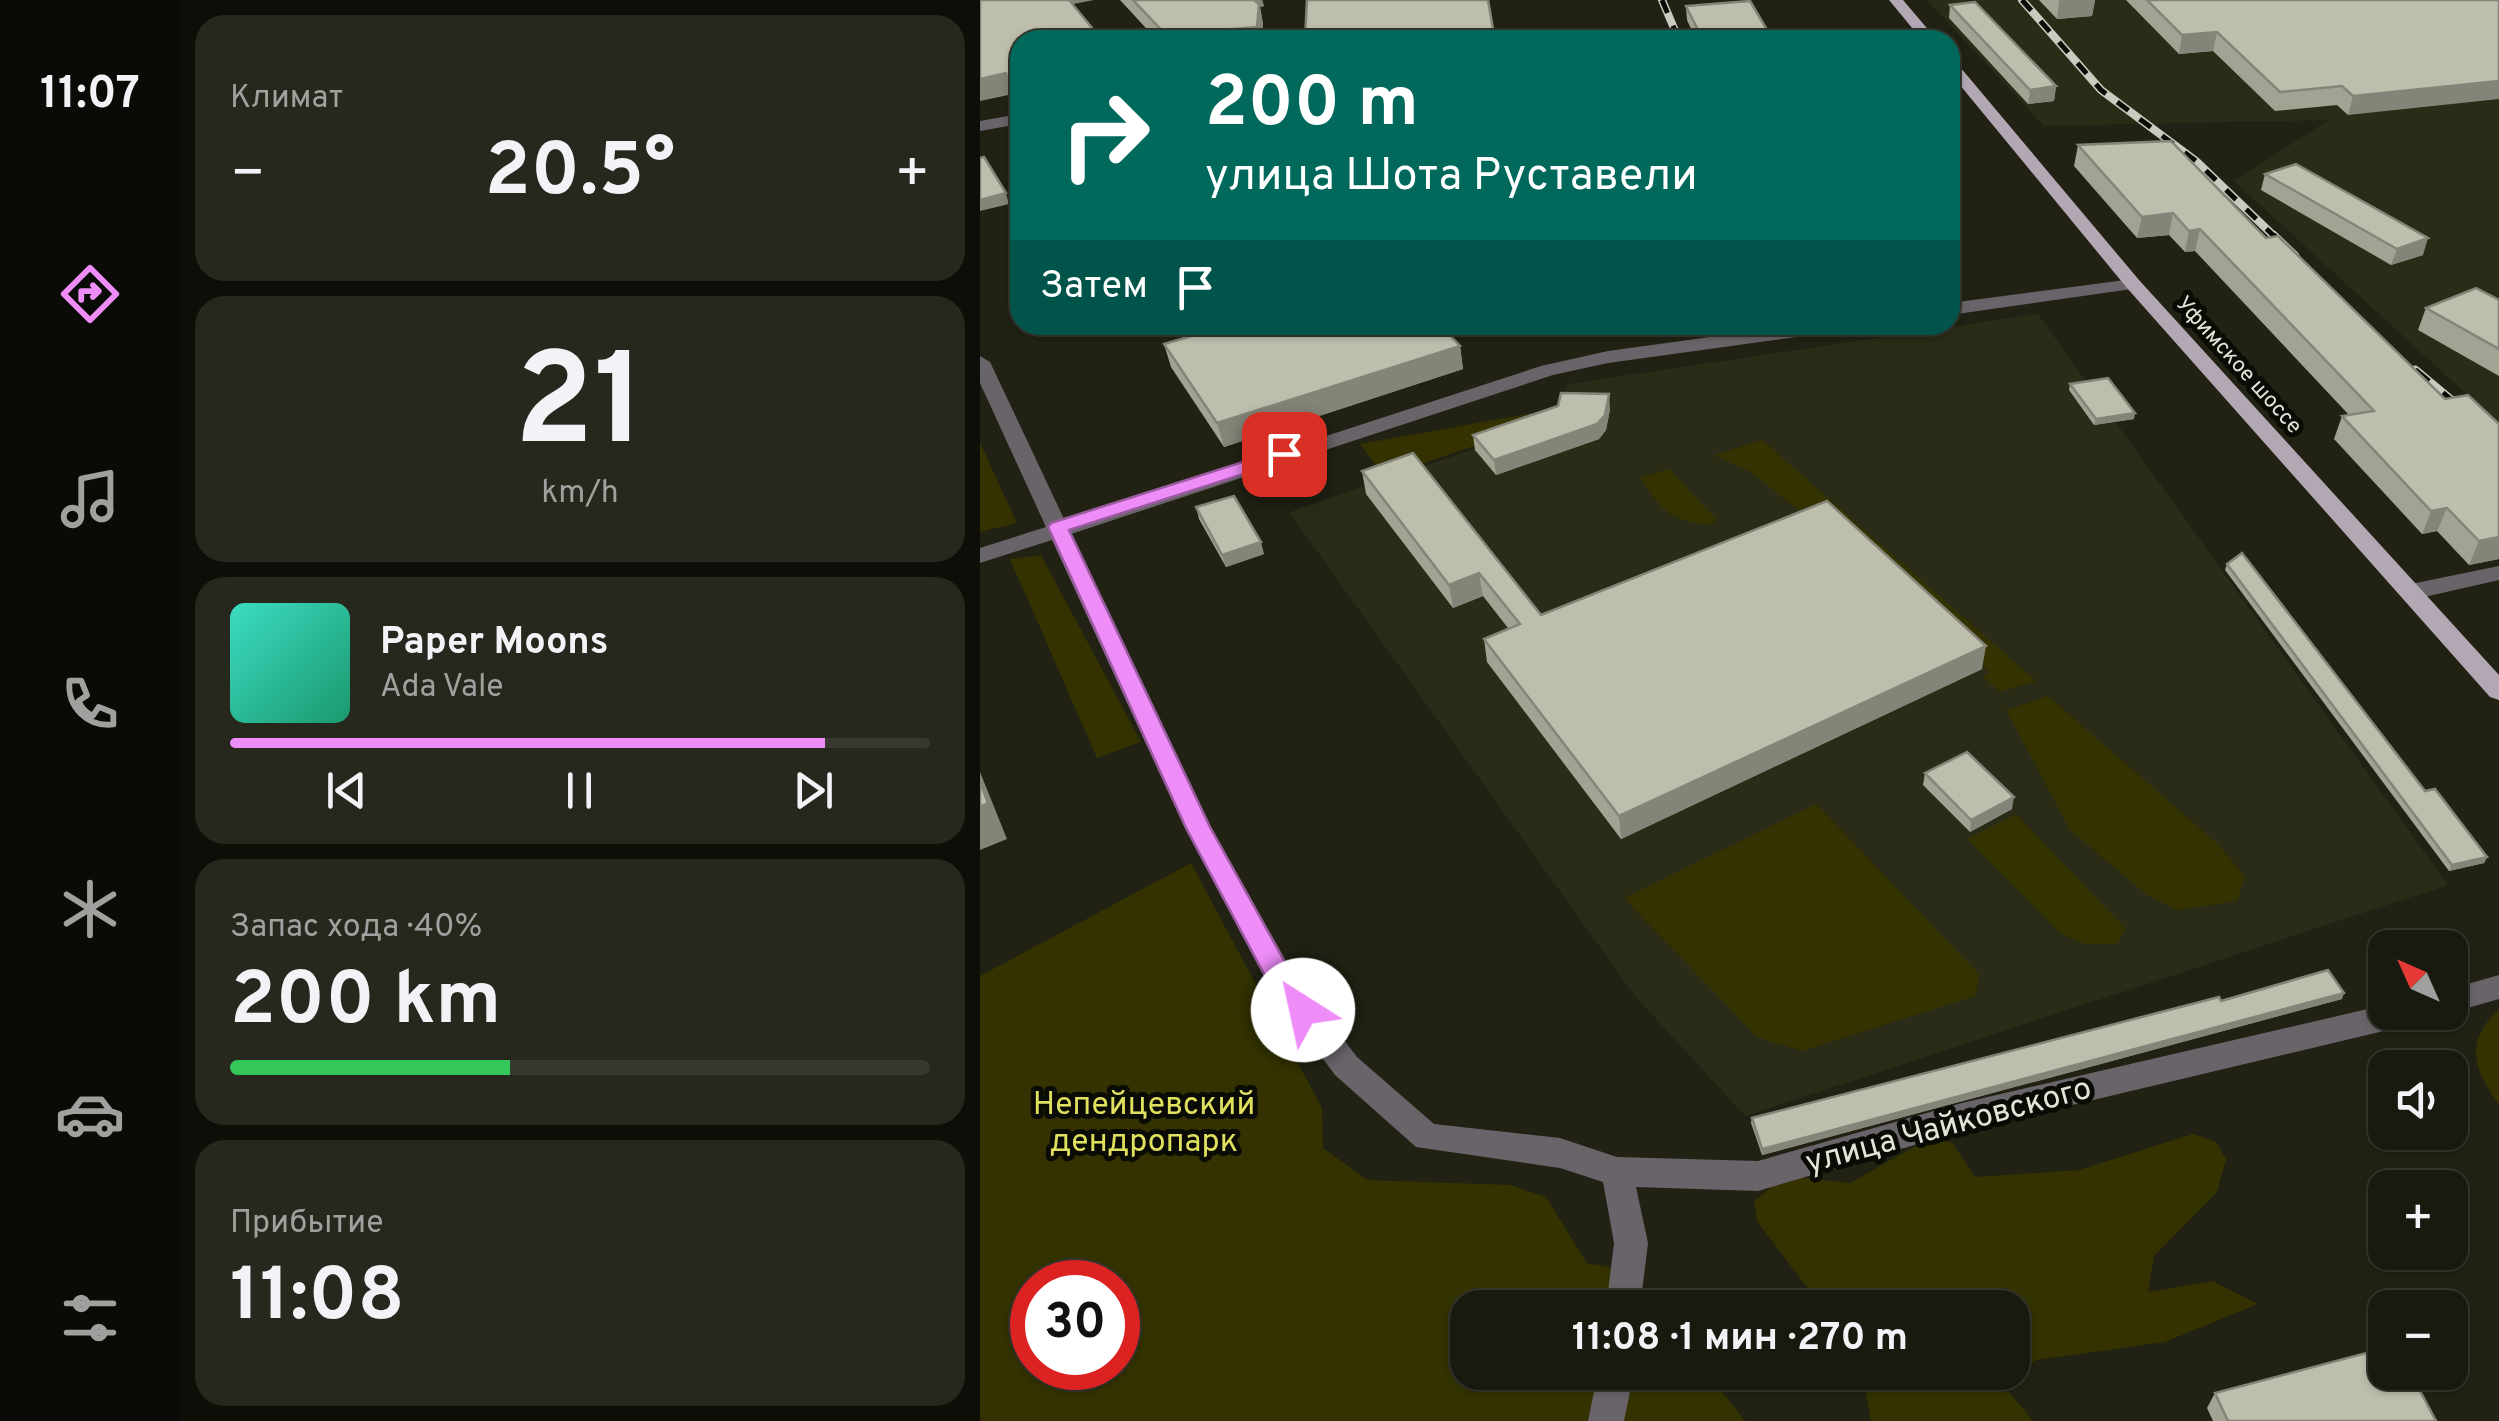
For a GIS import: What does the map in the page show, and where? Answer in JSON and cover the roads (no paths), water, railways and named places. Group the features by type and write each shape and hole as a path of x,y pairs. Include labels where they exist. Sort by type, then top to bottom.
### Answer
{"main road":[{"path":"1896,0 1922,30"},
{"name":"Уфимское шоссе","path":"1960,76 2133,284 2499,691"}],"street":[{"path":"980,126 1010,122"},
{"path":"1960,309 2133,284"},
{"path":"980,556 1058,527 1548,370 1608,357 1768,335"},
{"name":"улица Чайковского","path":"980,362 1198,828 1282,981 1346,1066 1427,1137 1560,1153 1617,1172 1758,1176 2016,1104 2368,1022"},
{"path":"2411,592 2499,573"},
{"path":"2468,995 2499,987"},
{"path":"1617,1172 1631,1243 1626,1290"},
{"path":"1606,1421 1612,1390"}],"railway":[{"path":"1662,0 1675,30"},
{"path":"2022,0 2101,90 2196,161 2275,237"},
{"path":"2273,235 2295,256"},
{"path":"2415,370 2499,440"}],"park label":[{"name":"Непейцевский дендропарк","path":"1144,1122"}]}
